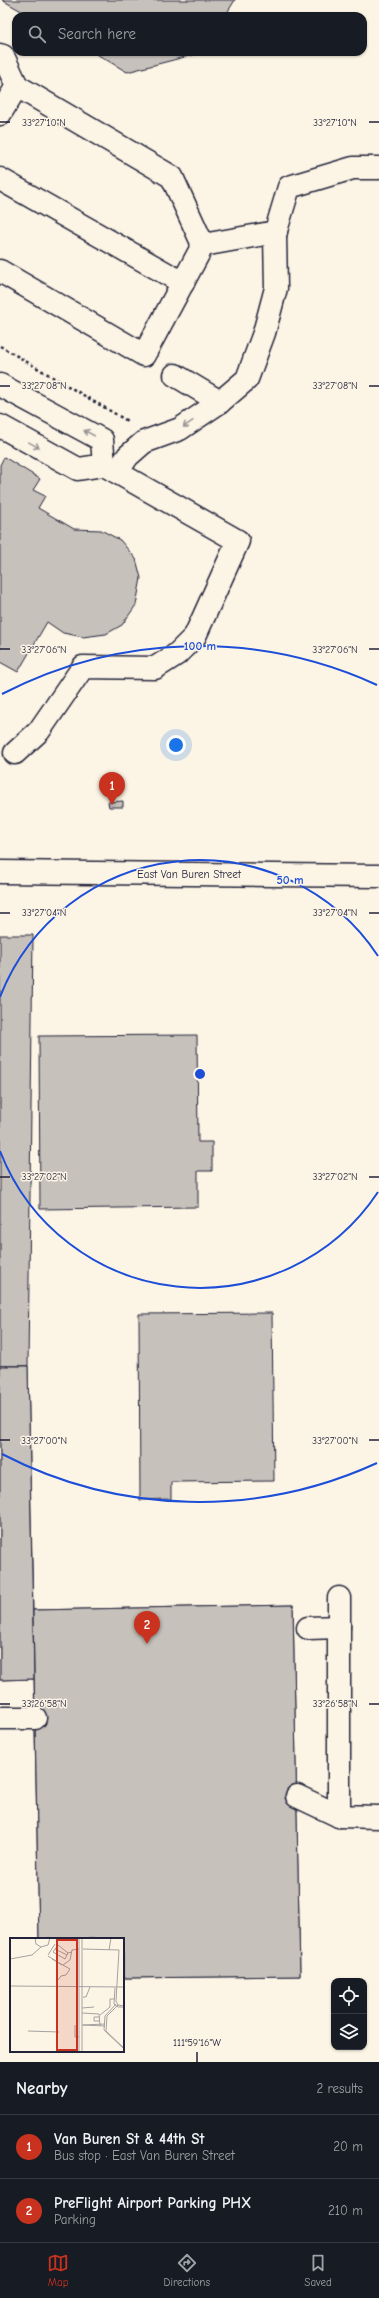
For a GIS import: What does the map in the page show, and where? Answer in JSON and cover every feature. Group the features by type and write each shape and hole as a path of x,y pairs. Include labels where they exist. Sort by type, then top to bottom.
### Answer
{"main road":[{"path":"0,54 3,56 17,86 172,176 203,245"},
{"path":"0,114 17,86"},
{"path":"111,468 144,442 180,429 220,402 247,379 264,333 276,288 276,232 289,187 353,168 379,168"},
{"path":"0,179 183,283"},
{"path":"203,245 276,232"},
{"path":"0,271 144,355 203,245"},
{"path":"175,375 220,402"},
{"path":"0,385 102,440 111,468"},
{"path":"0,426 78,469 111,468 238,541 194,636 177,654 155,668 83,667 39,731 15,753"},
{"name":"East Van Buren Street","path":"0,872 379,876"},
{"path":"338,1598 338,1816"},
{"path":"308,1628 338,1627"},
{"path":"0,1718 35,1718"},
{"path":"297,1796 338,1816 379,1817"}],"path":[{"path":"0,346 131,423"}],"building":[{"path":"2,0 235,0 228,12 23,12"},
{"path":"100,56 189,56 127,72"},
{"path":"4,457 40,479 33,490 45,496 38,508 74,529 101,530 120,540 136,559 141,578 136,605 122,625 106,634 83,637 63,633 47,622 18,672 0,662 0,465"},
{"path":"123,801 123,807 109,807 108,802"},
{"path":"0,935 33,935 28,1366 0,1366"},
{"path":"197,1035 198,1142 212,1142 212,1171 198,1171 198,1207 40,1209 39,1036"},
{"path":"272,1313 274,1481 171,1482 171,1499 140,1500 139,1314"},
{"path":"0,1366 28,1366 33,1610 293,1605 300,1976 124,1978 124,1938 39,1938 34,1679 0,1680"},
{"path":"0,1366 28,1366 34,1679 0,1680"},
{"path":"293,1605 300,1976 124,1978 124,1938 39,1938 33,1610"}],"place":[{"name":"Van Buren St & 44th St","path":"112,805"},
{"name":"PreFlight Airport Parking PHX","path":"147,1644"}]}
